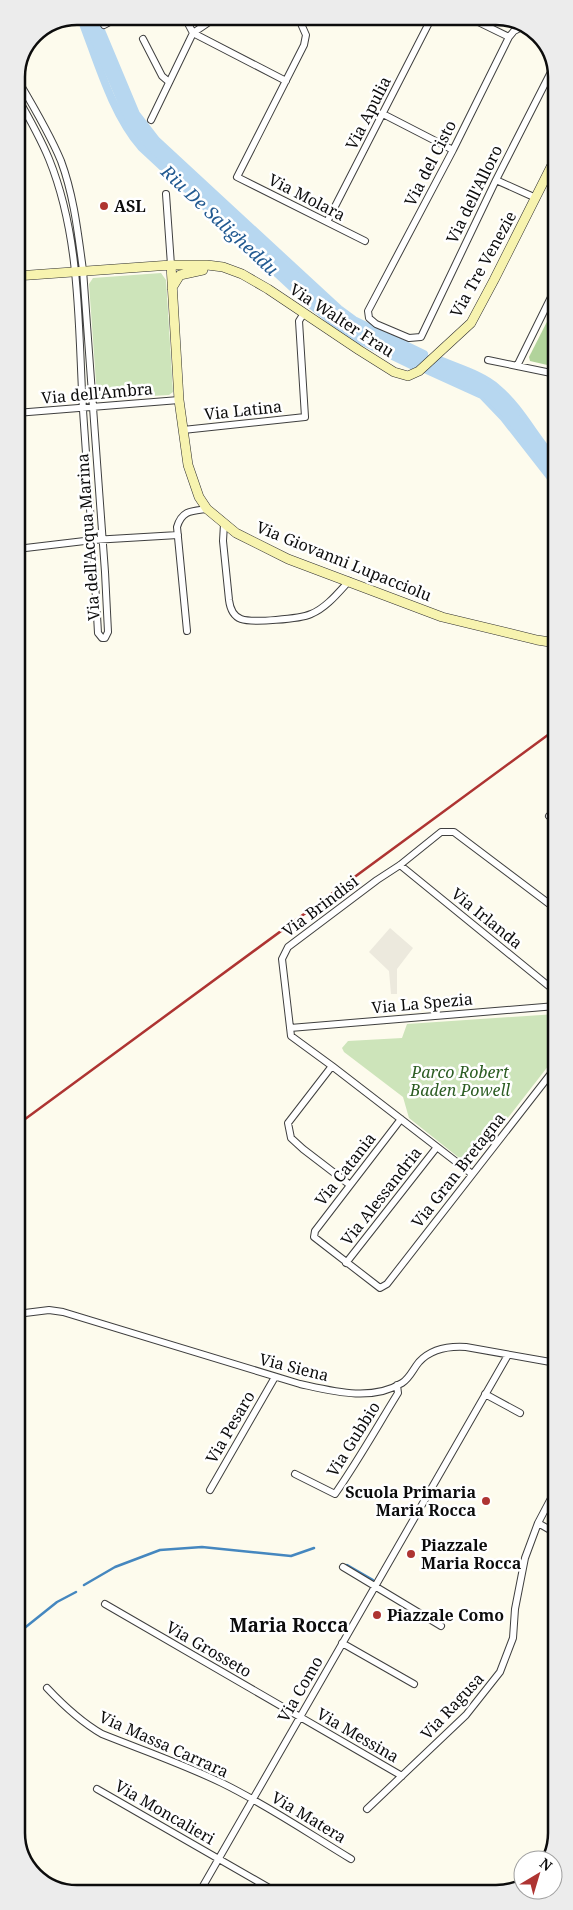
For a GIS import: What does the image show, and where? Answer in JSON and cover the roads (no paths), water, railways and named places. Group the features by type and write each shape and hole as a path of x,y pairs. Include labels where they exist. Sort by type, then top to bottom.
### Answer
{"street":[{"path":"189,25 193,33 286,80 306,39 302,25"},
{"path":"151,120 193,33 205,25"},
{"name":"Via Apulia","path":"328,222 427,25"},
{"path":"487,25 508,37"},
{"name":"Via del Cisto","path":"421,337 409,338 376,324 369,318 368,311 453,150 508,37 517,30"},
{"path":"143,39 162,76 169,82"},
{"name":"Via dell'Alloro","path":"421,337 496,180 548,78"},
{"name":"Via Molara","path":"286,80 237,177 365,241"},
{"path":"25,93 46,129 61,162 76,222 78,271"},
{"path":"25,111 50,160 60,190 78,271"},
{"path":"383,114 453,150"},
{"name":"Via Tre Venezie","path":"419,371 471,322 548,173"},
{"path":"496,180 536,198"},
{"name":"Via Giovanni Lupacciolu","path":"166,194 179,400 183,430 192,480 199,497 208,508 224,524 257,544 288,558 451,620 548,642"},
{"name":"Via Walter Frau","path":"25,275 171,265 207,265 223,268 242,274 261,285 394,372 408,376 419,371"},
{"name":"Via Walter Frau","path":"172,288 180,275 190,271 223,268"},
{"name":"Via dell'Acqua Marina","path":"78,271 93,408 108,632 105,638 102,638 98,633 83,408 78,271"},
{"path":"517,366 548,303"},
{"name":"Via Latina","path":"183,430 305,417 299,321 304,313"},
{"path":"488,360 548,372"},
{"name":"Via dell'Ambra","path":"25,412 179,400"},
{"path":"187,631 177,527 180,518 184,514 208,508"},
{"path":"224,524 223,541 229,600 231,609 241,619 300,617 311,614 332,600 348,581"},
{"path":"25,547 93,540 178,535"},
{"name":"Via Brindisi","path":"332,1066 291,1036 282,959 288,947 377,880 400,866 441,832 454,832 548,902"},
{"name":"Via Irlanda","path":"400,866 548,986"},
{"name":"Via La Spezia","path":"290,1028 548,1007"},
{"path":"350,1185 303,1150 291,1138 288,1123 332,1066 472,1174"},
{"name":"Via Gran Bretagna","path":"346,1263 380,1288 387,1284 548,1077"},
{"name":"Via Catania","path":"346,1263 314,1237 315,1230 401,1120"},
{"name":"Via Alessandria","path":"346,1263 437,1147"},
{"name":"Via Siena","path":"25,1313 49,1310 63,1312 275,1377 333,1391 362,1394 376,1392 397,1385 408,1378 420,1361 444,1348 466,1346 548,1362"},
{"name":"Via Como","path":"204,1885 508,1355"},
{"name":"Via Pesaro","path":"210,1490 275,1377"},
{"name":"Via Gubbio","path":"296,1474 335,1494 356,1464 398,1393 397,1385"},
{"path":"486,1394 520,1413"},
{"name":"Via Ragusa","path":"367,1809 466,1715 500,1672 513,1638 515,1609 526,1558 538,1523 548,1503"},
{"path":"538,1523 548,1529"},
{"path":"342,1567 441,1626"},
{"name":"Via Grosseto","path":"105,1604 300,1718"},
{"path":"342,1643 414,1684"},
{"name":"Via Massa Carrara","path":"47,1688 67,1709 102,1734 195,1771 252,1800"},
{"name":"Via Messina","path":"300,1718 402,1776"},
{"name":"Via Moncalieri","path":"97,1789 264,1885"},
{"name":"Via Matera","path":"252,1800 351,1859"}],"waterway":[{"name":"Riu De Saligheddu","path":"83,25 113,102 130,133 141,147 310,304 351,336 413,366 424,354 354,320 339,309 156,140 136,114 99,25"},
{"name":"Riu De Saligheddu","path":"92,25 133,121 152,144 333,315 351,327 477,385 488,392 509,413 548,463"},
{"name":"Riu De Saligheddu","path":"548,451 521,414 506,396 491,383 437,359 427,370 482,395 504,418 548,474"},
{"path":"84,1585 115,1567 160,1550 202,1547 291,1556 314,1548"},
{"path":"347,1565 373,1580"},
{"path":"25,1628 57,1602 76,1592"}],"railway":[{"path":"25,1119 548,735"}],"place":[{"name":"ASL","path":"104,206"},
{"name":"Scuola Primaria Maria Rocca","path":"486,1501"},
{"name":"Piazzale Maria Rocca","path":"411,1554"},
{"name":"Piazzale Como","path":"377,1615"}],"district":[{"name":"Maria Rocca","path":"289,1625"}],"park label":[{"name":"Parco Robert Baden Powell","path":"460,1081"}]}
